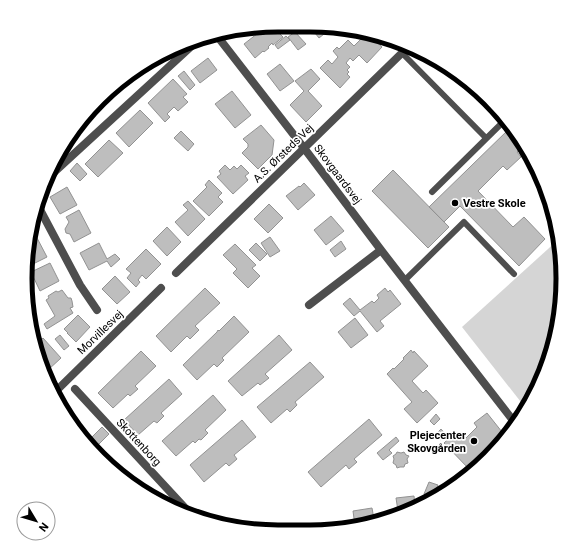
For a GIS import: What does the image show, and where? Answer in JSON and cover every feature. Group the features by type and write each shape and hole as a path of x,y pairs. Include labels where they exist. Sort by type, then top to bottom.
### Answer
{"street":[{"name":"Skovgaardsvej","path":"220,39 304,148 380,250 405,280 512,419"},
{"path":"57,170 188,50"},
{"name":"A.S. Ørsteds Vej","path":"176,273 404,51"},
{"path":"41,212 80,285 97,310"},
{"path":"309,305 380,250"},
{"name":"Morvillesvej","path":"58,389 161,288"},
{"name":"Skottenborg","path":"75,389 183,506"}],"lane":[{"path":"404,51 486,138"},
{"path":"432,192 501,124"},
{"path":"405,280 464,222 514,274"}],"shaded area":[{"path":"554,244 556,278 554,311 551,327 543,358 531,388 522,403 462,327"}],"building":[{"path":"278,32 283,37 273,45 272,43 268,47 269,48 255,58 244,44 258,33"},
{"path":"295,32 306,44 298,50 288,37"},
{"path":"314,32 323,33 324,34 319,38"},
{"path":"286,36 290,40 278,49 275,45"},
{"path":"362,38 375,41 382,47 367,63 359,55 353,61 350,58 346,63 350,67 347,70 349,72 347,74 350,77 340,88 320,68 328,60 332,64 338,57 333,51 337,47 339,49 348,40 354,46"},
{"path":"208,58 217,70 200,83 191,71"},
{"path":"280,64 294,81 280,91 267,74"},
{"path":"311,69 320,79 308,91 322,106 306,122 290,105 304,91 295,81"},
{"path":"184,71 195,85 190,90 178,76"},
{"path":"173,79 187,94 183,97 188,102 178,111 174,107 167,114 170,117 165,122 148,103"},
{"path":"232,91 251,115 235,128 215,104"},
{"path":"140,110 153,123 129,147 116,133"},
{"path":"261,125 274,140 272,155 258,169 242,153 248,147 248,144 243,139"},
{"path":"181,131 194,144 188,151 174,138"},
{"path":"507,131 519,150 517,152 521,157 507,170 503,166 478,191 513,227 524,217 545,239 519,266 460,206 444,222 429,207"},
{"path":"109,140 123,153 98,177 85,164"},
{"path":"77,163 87,174 80,181 70,171"},
{"path":"225,165 230,170 234,166 237,169 241,165 249,173 245,176 248,180 233,194 217,177 221,174 219,171"},
{"path":"393,170 449,227 428,248 372,191"},
{"path":"209,180 222,193 218,197 223,202 209,216 193,201 207,187 205,185"},
{"path":"304,183 315,195 298,210 286,196"},
{"path":"67,187 77,205 60,214 50,197"},
{"path":"188,201 205,219 188,236 175,222 188,210 183,205"},
{"path":"269,204 283,218 268,233 254,219"},
{"path":"79,210 91,233 74,242 70,234 66,233 65,229 69,222 66,217"},
{"path":"331,216 344,231 326,245 314,230"},
{"path":"167,227 181,242 167,256 153,241"},
{"path":"36,236 47,257 33,264 34,246"},
{"path":"270,237 280,251 270,257 261,243"},
{"path":"341,241 346,249 335,257 330,250"},
{"path":"99,243 107,259 115,254 120,259 111,267 107,261 89,270 80,253"},
{"path":"256,243 267,254 260,261 249,250"},
{"path":"235,244 256,265 252,268 260,276 248,288 233,273 237,269 223,255"},
{"path":"146,249 161,264 146,279 142,275 138,280 140,282 136,287 127,278 131,273 126,269"},
{"path":"50,263 59,281 40,291 32,275 32,271"},
{"path":"115,276 130,292 117,304 102,289"},
{"path":"205,288 220,303 195,326 199,330 190,339 187,336 171,352 156,336"},
{"path":"385,288 388,292 390,290 401,304 380,321 384,326 377,332 360,311 354,316 343,304 350,298 360,310 372,301 374,303 379,298 377,295"},
{"path":"62,290 68,298 71,298 73,307 70,308 73,313 47,329 44,324 55,316 46,300 49,298 48,296 56,291 58,292"},
{"path":"78,315 90,327 76,342 64,329"},
{"path":"234,316 249,332 222,358 224,360 217,367 214,364 197,380 183,365"},
{"path":"355,318 368,335 351,348 338,332"},
{"path":"60,335 69,346 64,350 55,339"},
{"path":"279,335 292,350 265,374 269,378 260,385 258,383 242,396 228,381"},
{"path":"43,338 61,358 49,369 45,358 40,341"},
{"path":"411,350 413,353 414,351 428,366 412,381 423,393 426,390 438,403 417,423 404,409 412,402 387,374 404,359 403,358"},
{"path":"141,351 156,366 135,386 138,389 130,396 128,394 113,408 98,393"},
{"path":"310,362 324,377 295,402 297,405 290,412 287,409 271,423 257,407"},
{"path":"169,379 182,394 161,413 164,416 157,423 154,421 138,435 124,420"},
{"path":"213,395 226,410 205,430 208,433 201,440 199,439 195,443 193,441 176,456 162,441"},
{"name":"Plejecenter Skovgården","path":"487,413 502,432 484,453 468,468 444,443 456,432 460,436 462,434 466,438 477,427 474,423"},
{"path":"436,414 440,419 434,425 430,421"},
{"path":"369,419 382,435 354,459 357,462 349,469 346,465 321,487 308,472"},
{"path":"242,420 256,437 234,455 237,459 229,466 226,463 204,482 190,465"},
{"path":"102,427 109,434 97,446 91,438"},
{"path":"441,429 446,435 441,440 435,435"},
{"path":"396,437 399,441 389,450 392,453 383,460 377,453"},
{"path":"397,452 404,452 409,456 407,459 408,463 405,464 404,467 397,468 393,463 393,456"},
{"path":"429,482 438,485 436,490 433,492 427,495 424,494"},
{"path":"414,496 415,502 398,509 396,498"},
{"path":"372,508 374,517 354,521 353,511"}],"place":[{"name":"Vestre Skole","path":"455,203"},
{"name":"Plejecenter Skovgården","path":"474,441"}]}
